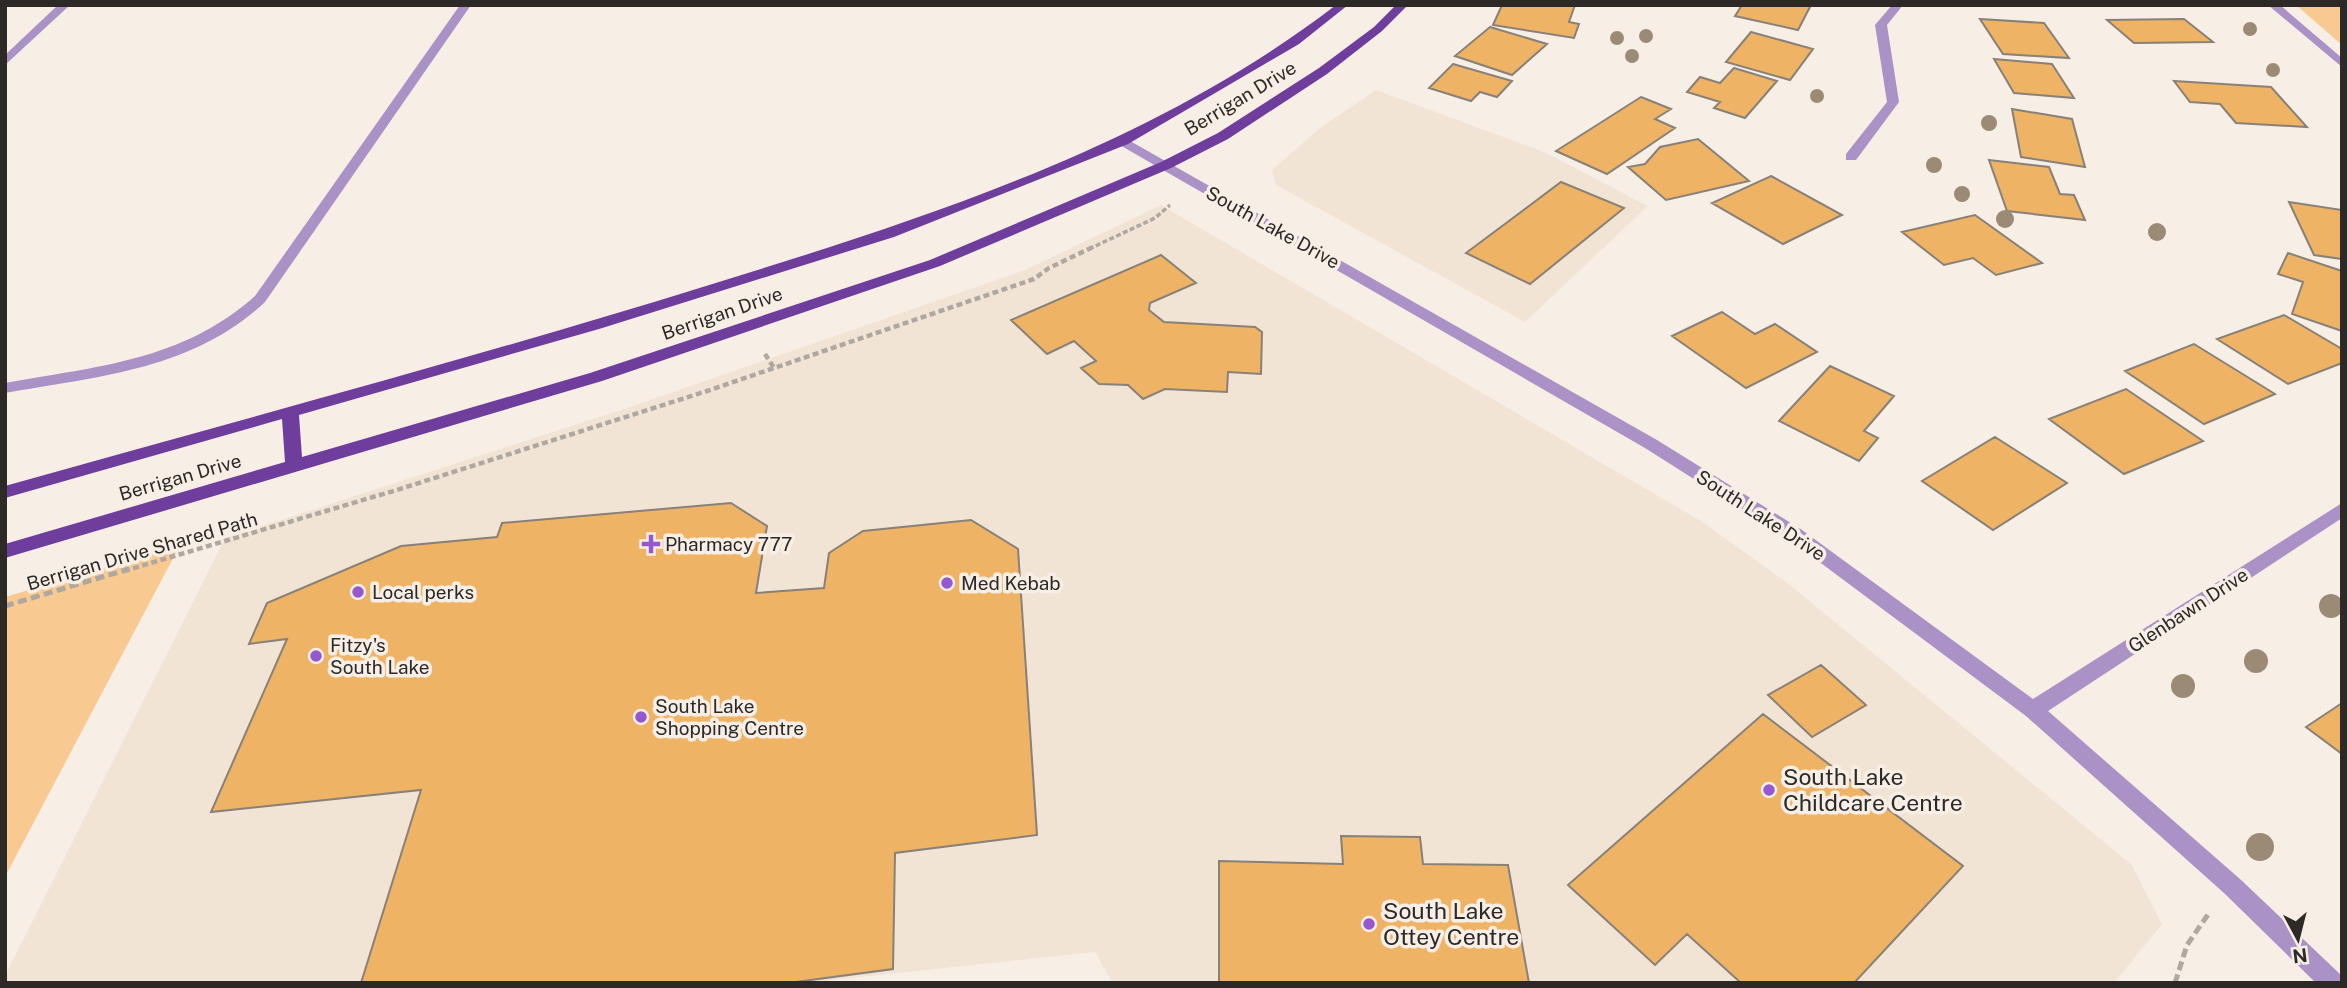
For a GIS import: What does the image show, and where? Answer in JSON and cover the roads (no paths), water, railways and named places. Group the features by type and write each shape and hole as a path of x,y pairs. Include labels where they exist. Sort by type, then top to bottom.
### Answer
{"main road":[{"name":"Berrigan Drive","path":"5,492 594,326 889,234 1123,141 1250,70 1295,42 1343,5"},
{"name":"Berrigan Drive","path":"5,551 596,377 935,263 1166,165 1223,136 1274,105 1378,29 1403,5"},
{"path":"290,411 294,465"}],"street":[{"path":"5,62 65,5"},
{"path":"5,388 149,360 218,334 246,315 268,288 466,5"},
{"path":"1851,157 1893,102 1881,25 1898,5"},
{"path":"2273,5 2342,64"},
{"name":"South Lake Drive","path":"1123,141 1651,444 1796,535 2034,710 2232,886 2333,983"},
{"name":"Glenbawn Drive","path":"2034,710 2342,509"}],"place":[{"name":"Pharmacy 777","path":"651,544"},
{"name":"Med Kebab","path":"947,583"},
{"name":"Local perks","path":"358,592"},
{"name":"Fitzy's South Lake","path":"316,656"},
{"name":"South Lake Shopping Centre","path":"641,717"},
{"name":"South Lake Childcare Centre","path":"1769,790"},
{"name":"South Lake Ottey Centre","path":"1369,924"}]}
